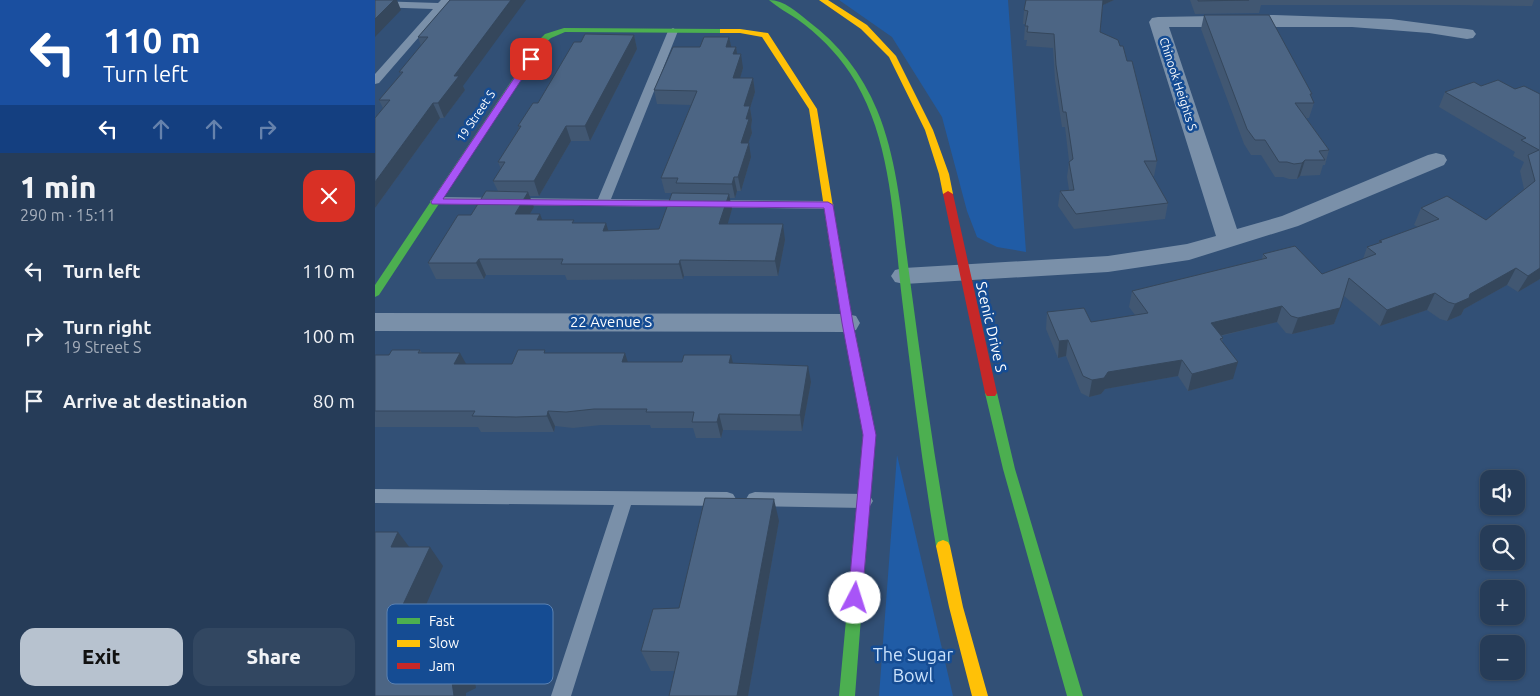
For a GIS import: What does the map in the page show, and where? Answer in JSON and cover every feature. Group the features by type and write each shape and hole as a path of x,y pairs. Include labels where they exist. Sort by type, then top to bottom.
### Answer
{"main road":[{"path":"773,0 801,18 833,45 852,69 871,105 884,140 893,193 925,438 945,563 980,696"},
{"name":"Scenic Drive S","path":"823,0 864,27 892,56 929,130 944,174 963,273 1009,469 1075,696"},
{"name":"19 Street S","path":"375,293 541,43 548,36 563,30 740,32 765,35 813,109 828,205"},
{"path":"828,205 847,323 869,435 847,696"}],"street":[{"name":"Chinook Heights S","path":"1229,240 1158,22 1375,23 1421,26 1467,34"},
{"path":"904,276 1138,261 1189,252 1290,222 1436,160"},
{"name":"22 Avenue S","path":"375,322 847,323"}],"lane":[{"path":"375,4 443,3"},
{"path":"375,81 443,3"},
{"path":"603,203 673,31"},
{"path":"436,202 828,205"},
{"path":"375,496 625,497 864,501"},
{"path":"561,696 625,497"}],"green space":[{"path":"839,0 1008,0 1026,252 997,247 977,237 967,211 942,117 892,37"},
{"name":"The Sugar Bowl","path":"897,455 953,696 879,696"}],"building":[{"path":"375,0 394,0 375,19"},
{"path":"450,0 511,0 454,76 459,76 438,103 433,103 375,182 375,118 390,100 379,100 403,72 399,72 428,37 418,37"},
{"path":"1026,0 1103,0 1100,32 1118,40 1120,46 1123,46 1127,61 1132,61 1157,161 1144,161 1168,203 1076,214 1060,191 1074,190 1069,162 1073,159 1066,112 1063,112 1056,65 1054,34 1027,32 1028,26 1025,26 1028,11 1024,10"},
{"path":"1198,0 1249,0 1198,1"},
{"path":"1204,15 1269,15 1312,94 1310,94 1314,103 1295,103 1329,150 1319,151 1325,160 1305,160 1302,163 1294,164 1279,162 1265,140 1255,140 1247,129"},
{"path":"585,34 634,35 585,126 566,126 534,181 493,181 505,162 498,162 521,126 518,126 533,103 538,103 574,42 581,42"},
{"path":"704,37 729,37 726,47 736,47 733,54 741,54 733,78 753,78 744,106 750,106 746,119 749,119 741,143 749,143 738,177 734,177 732,184 676,183 678,178 661,178 697,91 654,90 673,47 700,47"},
{"path":"1498,80 1515,89 1524,86 1540,94 1540,268 1528,276 1516,268 1470,294 1469,298 1455,304 1448,302 1435,293 1387,310 1349,278 1340,308 1298,318 1291,316 1282,306 1211,323 1223,338 1220,339 1238,362 1192,374 1182,360 1108,372 1104,378 1092,380 1083,376 1068,340 1059,341 1047,312 1084,308 1091,322 1148,313 1132,291 1267,258 1263,254 1295,246 1322,274 1376,254 1367,247 1382,242 1379,241 1439,219 1421,208 1447,196 1486,220 1535,181 1528,155 1539,150 1521,140 1526,138 1445,92 1474,82 1481,86"},
{"path":"486,191 528,192 515,214 540,214 537,220 574,220 572,223 606,223 603,231 659,229 672,193 729,194 719,224 783,224 775,261 680,260 679,264 561,264 563,259 479,259 476,263 428,263 458,215 471,215"},
{"path":"392,350 420,350 418,353 460,353 454,364 512,364 518,350 545,350 544,353 625,353 622,362 682,362 684,355 731,355 729,363 808,366 800,415 719,414 717,422 692,422 694,412 646,412 647,409 548,411 547,416 516,417 472,416 475,411 375,411 375,355 389,355"},
{"path":"705,498 774,499 737,696 669,696 679,652 641,651 653,609 679,608"},
{"path":"375,532 398,532 391,547 430,547 403,604 387,604 387,684 452,684 454,696 375,696"}],"traffic: fast":[{"path":"773,0 800,18 824,38 846,62 863,89 881,133 887,155 895,202 926,444 943,546"},
{"path":"375,293 541,43 548,36 564,30 723,31"},
{"path":"841,286 869,435 847,696"},
{"path":"991,393 1009,469 1075,696"}],"traffic: slow":[{"path":"823,0 864,27 892,56 929,130 944,174 948,194"},
{"path":"723,31 740,31 765,35 813,109 841,286"},
{"path":"943,546 956,607 980,696"}],"traffic: jam":[{"path":"948,194 991,393"}],"route":[{"path":"531,59 436,202 828,205 847,323 869,435 855,598"}]}
